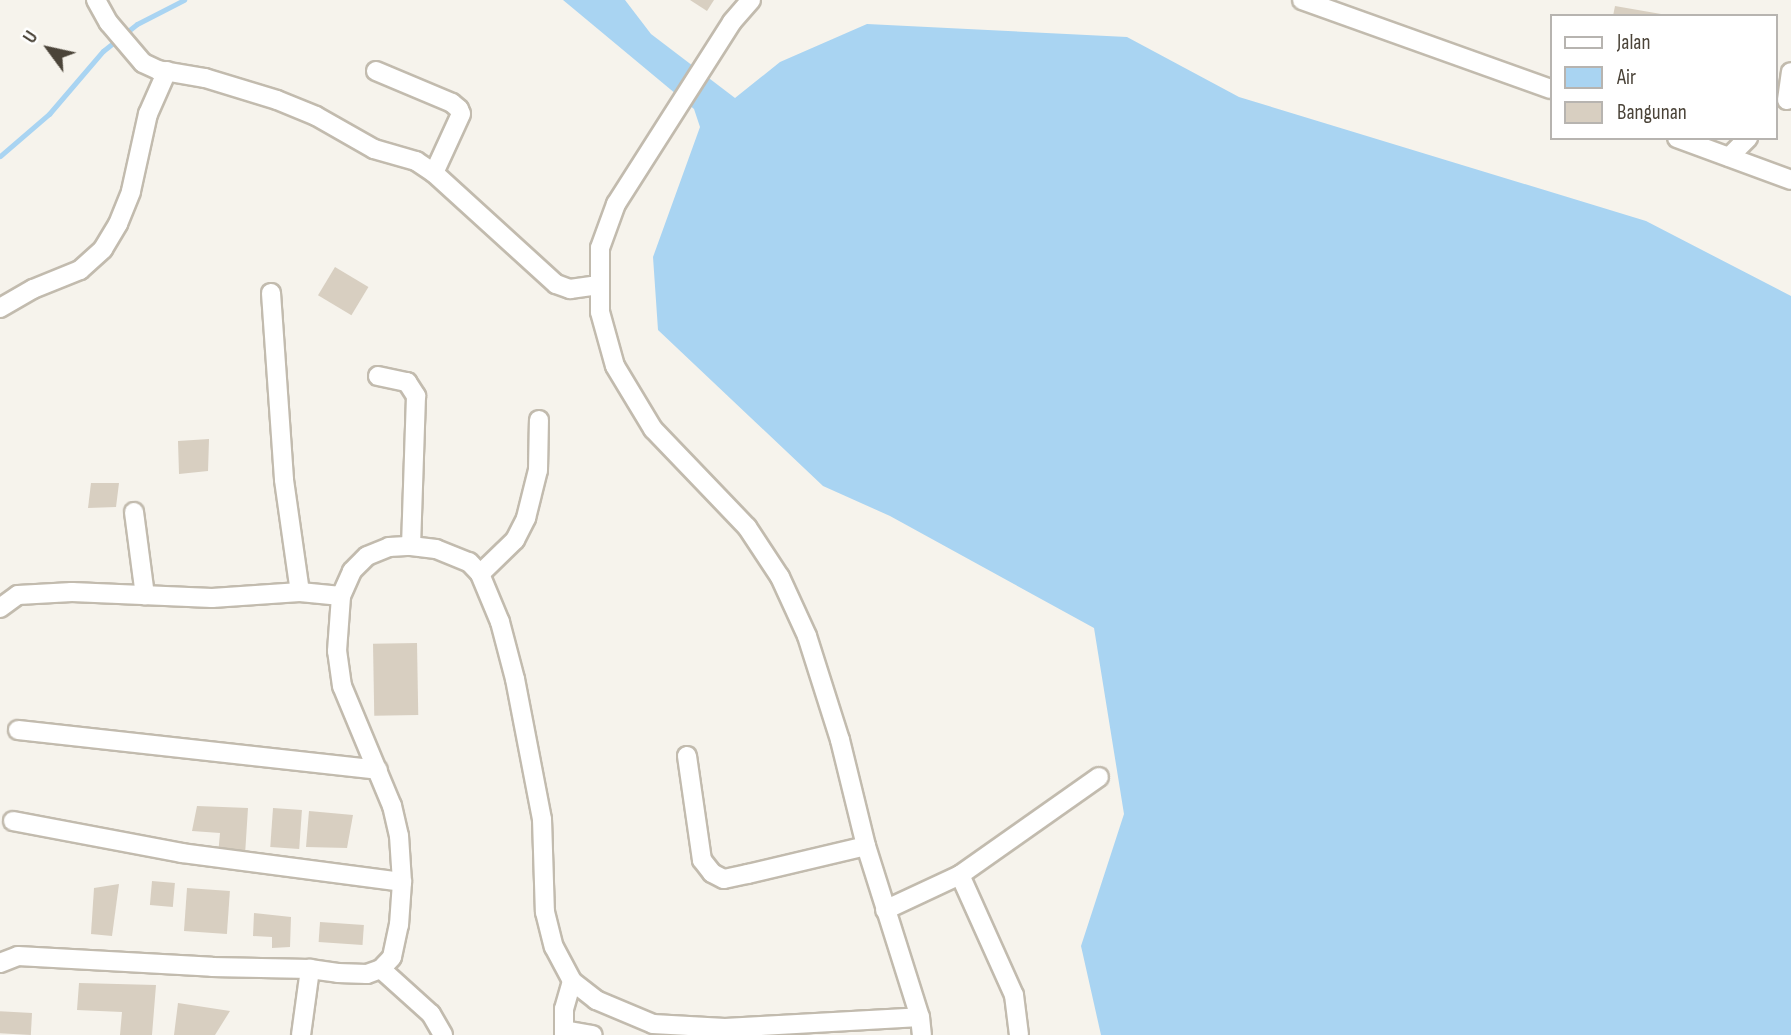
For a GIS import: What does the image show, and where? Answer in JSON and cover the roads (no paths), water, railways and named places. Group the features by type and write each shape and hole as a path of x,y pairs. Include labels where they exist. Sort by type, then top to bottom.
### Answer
{"street":[{"path":"96,0 109,23 143,63 277,100 316,116 374,149 397,153 434,173 556,284 570,289 598,285"},
{"path":"0,963 18,956 367,974 381,969 392,957 399,925 402,882 399,836 392,806 342,686 337,651 341,596 352,571 367,556 388,547 411,546 436,549 469,562 480,574 500,622 528,738 542,819 545,912 554,947 572,981 596,1000 653,1024 725,1028 921,1026 866,846 840,740 807,636 780,577 747,527 653,429 615,366 600,313 600,248 616,204 732,22 751,0"},
{"path":"1302,0 1550,89"},
{"path":"0,308 33,289 80,270 103,249 118,224 131,191 148,114 167,71"},
{"path":"376,71 452,103 459,109 461,114 434,173"},
{"path":"1784,107 1791,72"},
{"path":"1682,140 1791,180"},
{"path":"1729,157 1746,140"},
{"path":"271,293 284,480 300,592"},
{"path":"378,376 407,382 416,396 411,546"},
{"path":"480,574 515,540 526,518 538,470 538,420"},
{"path":"134,512 145,595"},
{"path":"0,608 18,595 72,592 212,598 300,592 341,596"},
{"path":"18,730 378,770"},
{"path":"687,756 702,860 712,873 724,879 736,877 866,846"},
{"path":"886,909 960,875 1099,777"},
{"path":"13,821 182,853 402,882"},
{"path":"960,875 1014,995 1019,1035"},
{"path":"301,1035 310,969"},
{"path":"381,969 431,1014 443,1035"},
{"path":"572,981 564,1009 564,1032 593,1035"}],"water":[{"path":"563,0 625,0 651,34 735,98 780,62 867,24 1127,37 1239,97 1646,221 1791,296 1791,1035 1101,1035 1081,946 1124,814 1094,628 890,516 823,486 658,330 653,257 700,127 694,109"}],"waterway":[{"path":"0,156 49,114 103,51 137,24 184,0"}]}
